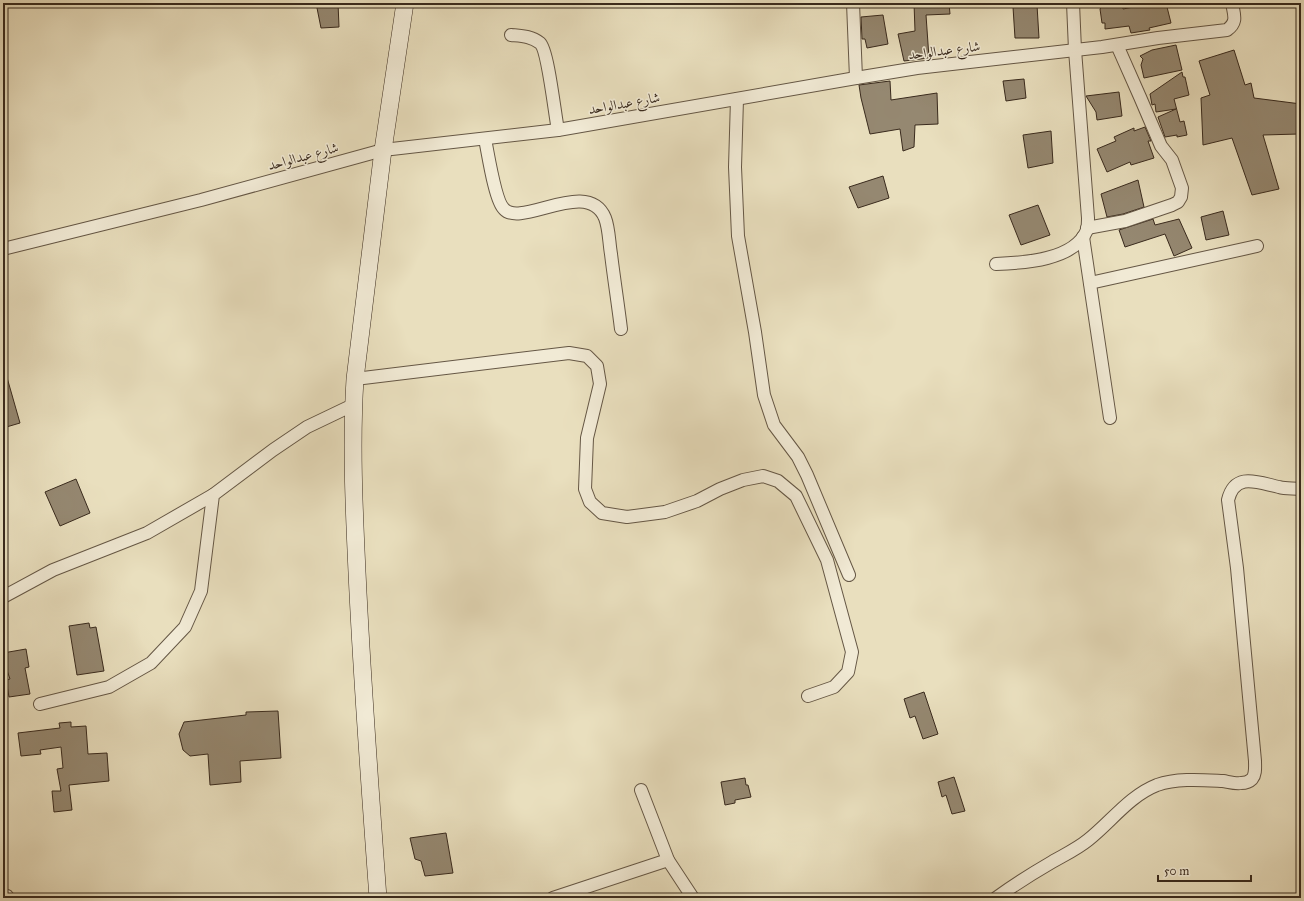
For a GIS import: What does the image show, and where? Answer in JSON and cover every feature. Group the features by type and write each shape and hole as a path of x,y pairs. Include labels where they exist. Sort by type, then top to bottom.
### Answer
{"street":[{"path":"378,898 360,654 353,498 353,405 383,150 405,3"},
{"path":"853,3 856,78"},
{"path":"1073,3 1074,50 1088,218 1085,233 1090,283 1110,418"},
{"name":"شارع عبدالواحد","path":"3,249 201,200 383,150 558,130 918,68 1116,45 1158,38 1227,30 1233,26 1235,22 1232,3"},
{"path":"511,35 530,36 542,44 546,57 558,130"},
{"path":"996,264 1016,264 1052,257 1071,249 1085,233 1172,205 1178,202 1181,197 1182,188 1172,160 1161,146 1116,45"},
{"path":"737,99 735,167 738,236 755,332 764,395 774,425 798,456 807,475 849,575"},
{"path":"485,139 498,197 503,209 509,213 523,213 569,202 588,202 598,208 605,217 621,329"},
{"path":"1090,283 1257,246"},
{"path":"355,379 569,353 587,356 597,366 600,384 587,438 585,489 590,502 602,513 628,517 665,512 698,501 720,489 742,480 763,476 778,481 796,496 827,560 852,652 848,672 834,687 808,696"},
{"path":"3,597 52,570 147,533 213,494 272,450 308,427 353,405"},
{"path":"996,898 1036,871 1085,842 1097,833 1121,809 1138,795 1147,790 1162,784 1176,781 1215,781 1240,784 1248,782 1253,778 1255,761 1237,568 1228,500 1235,487 1240,483 1250,480 1281,488 1301,489"},
{"path":"40,704 108,687 151,663 185,627 201,591 213,494"},
{"path":"641,790 668,860 693,898"},
{"path":"553,898 668,860"}],"building":[{"path":"316,3 338,3 339,27 321,28"},
{"path":"914,3 949,3 950,14 926,15 929,58 904,61 898,34 915,31"},
{"path":"1104,3 1123,3 1123,9 1149,4 1148,3 1166,3 1171,23 1149,28 1150,30 1131,33 1129,26 1105,29 1105,23 1102,23 1100,9"},
{"path":"1037,5 1039,38 1015,38 1013,7"},
{"path":"883,15 888,44 867,48 865,39 862,39 861,17"},
{"path":"1176,45 1182,70 1144,78 1141,65 1143,59 1140,56 1152,50"},
{"path":"1234,50 1245,85 1251,83 1254,98 1301,104 1301,123 1299,134 1263,135 1279,189 1252,195 1232,138 1203,145 1201,98 1210,95 1199,61"},
{"path":"1182,72 1183,77 1185,77 1189,95 1174,99 1180,122 1184,121 1187,135 1165,137 1158,117 1176,109 1156,112 1155,104 1152,105 1150,94"},
{"path":"1024,79 1026,98 1006,101 1003,81"},
{"path":"890,81 891,100 937,93 938,124 915,125 914,147 903,151 900,129 870,134 861,98 859,85"},
{"path":"1119,92 1122,116 1097,120 1096,112 1086,96"},
{"path":"1145,127 1151,141 1148,141 1154,158 1131,165 1130,162 1107,172 1097,149 1116,141 1114,137 1134,128 1134,131"},
{"path":"1051,131 1053,163 1028,168 1023,135"},
{"path":"883,176 889,198 858,208 849,187"},
{"path":"1138,180 1144,207 1123,214 1107,217 1101,194"},
{"path":"1038,205 1050,235 1021,245 1009,215"},
{"path":"1223,211 1229,235 1206,240 1201,217"},
{"path":"1153,219 1155,225 1179,219 1192,248 1174,256 1165,234 1125,247 1119,230"},
{"path":"3,374 6,374 20,423 3,428"},
{"path":"76,479 90,513 60,526 45,492"},
{"path":"89,623 90,628 96,627 104,671 77,675 69,626"},
{"path":"26,649 29,667 25,668 30,694 9,697 6,680 10,679 3,659 3,653"},
{"path":"924,692 938,734 923,739 915,716 910,718 904,699"},
{"path":"278,711 281,758 240,761 241,782 210,785 208,754 190,756 183,750 179,734 184,722 246,715 246,712"},
{"path":"71,722 71,727 86,726 88,754 107,753 109,781 69,785 72,810 54,812 52,791 61,791 57,769 63,768 61,747 40,750 41,754 21,756 18,733 60,728 59,723"},
{"path":"954,777 965,811 952,814 946,795 942,797 938,782"},
{"path":"745,778 751,797 735,800 735,803 725,805 721,782"},
{"path":"446,833 453,873 425,876 421,861 415,859 410,838"}]}
